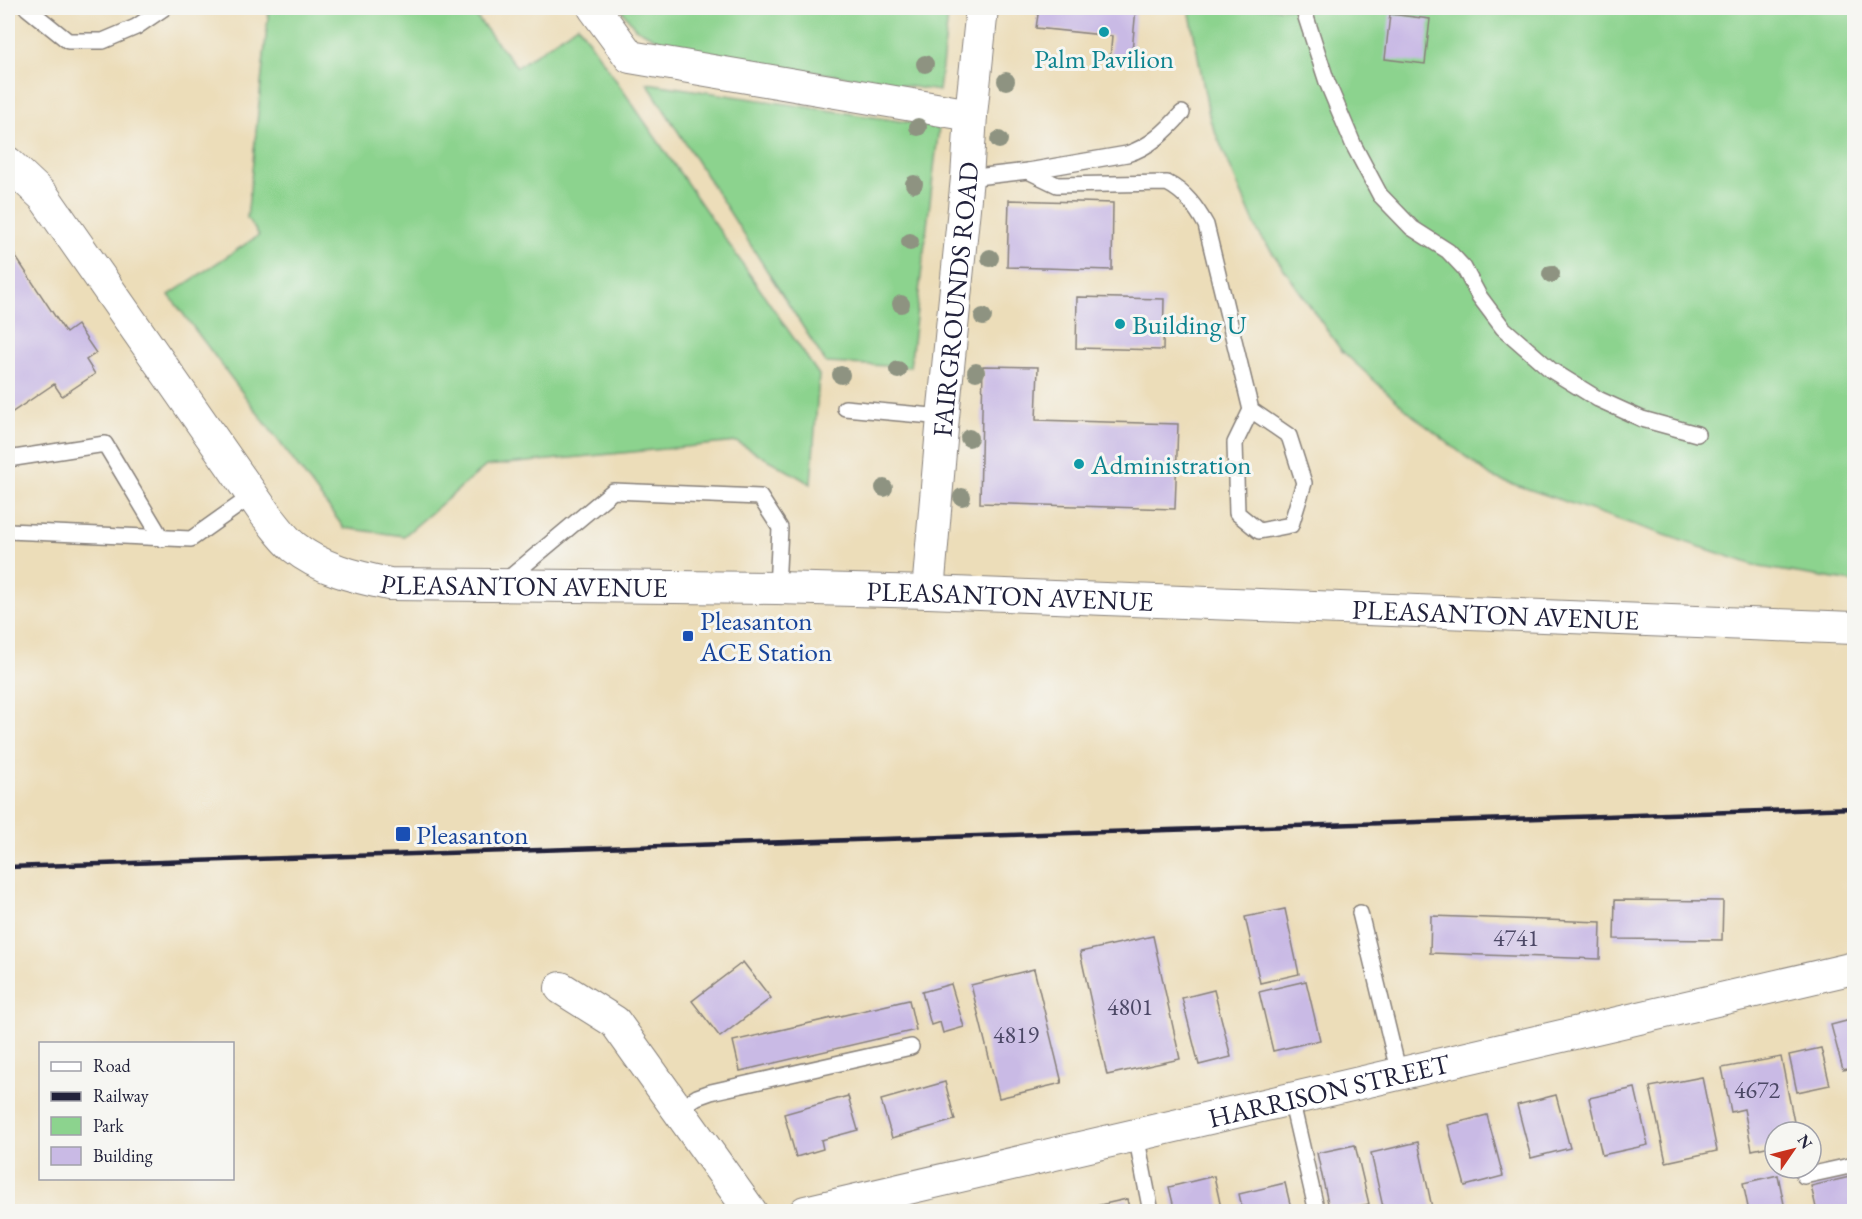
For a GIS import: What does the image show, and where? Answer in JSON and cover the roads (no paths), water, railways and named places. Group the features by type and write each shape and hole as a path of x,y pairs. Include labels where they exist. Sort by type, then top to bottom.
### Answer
{"street":[{"path":"594,8 630,57 971,115"},
{"name":"FAIRGROUNDS ROAD","path":"928,592 942,417 968,178 971,115 981,8"},
{"name":"PLEASANTON AVENUE","path":"8,163 44,196 253,495 293,546 326,567 355,577 389,584 928,592 1854,628"},
{"name":"HARRISON STREET","path":"805,1212 1854,968"},
{"path":"561,988 615,1022 751,1212"}],"lane":[{"path":"27,8 68,41 103,41 136,27 164,8"},
{"path":"1303,8 1327,82 1354,146 1380,195 1412,228 1448,251 1464,268 1479,296 1503,328 1551,370 1598,399 1642,419 1697,434"},
{"path":"968,178 1112,158 1138,150 1164,133 1182,113"},
{"path":"1028,171 1057,185 1167,183 1179,189 1189,200 1206,225 1251,410 1235,443 1237,513 1259,531 1291,525 1304,483 1289,436 1251,410"},
{"path":"845,408 942,417"},
{"path":"8,459 105,444 162,538"},
{"path":"498,586 613,491 760,497 780,528 777,588"},
{"path":"8,531 191,539 253,495"},
{"path":"1360,913 1399,1074"},
{"path":"678,1110 697,1097 711,1092 911,1047"},
{"path":"1291,1099 1317,1212"},
{"path":"1136,1135 1152,1212"},
{"path":"1823,1172 1854,1165"}],"railway":[{"path":"8,867 1854,808"}],"place":[{"name":"Palm Pavilion","path":"1104,32"},
{"name":"Building U","path":"1120,324"},
{"name":"Administration","path":"1079,464"},
{"name":"Pleasanton ACE Station","path":"688,636"},
{"name":"Pleasanton","path":"403,834"}]}
